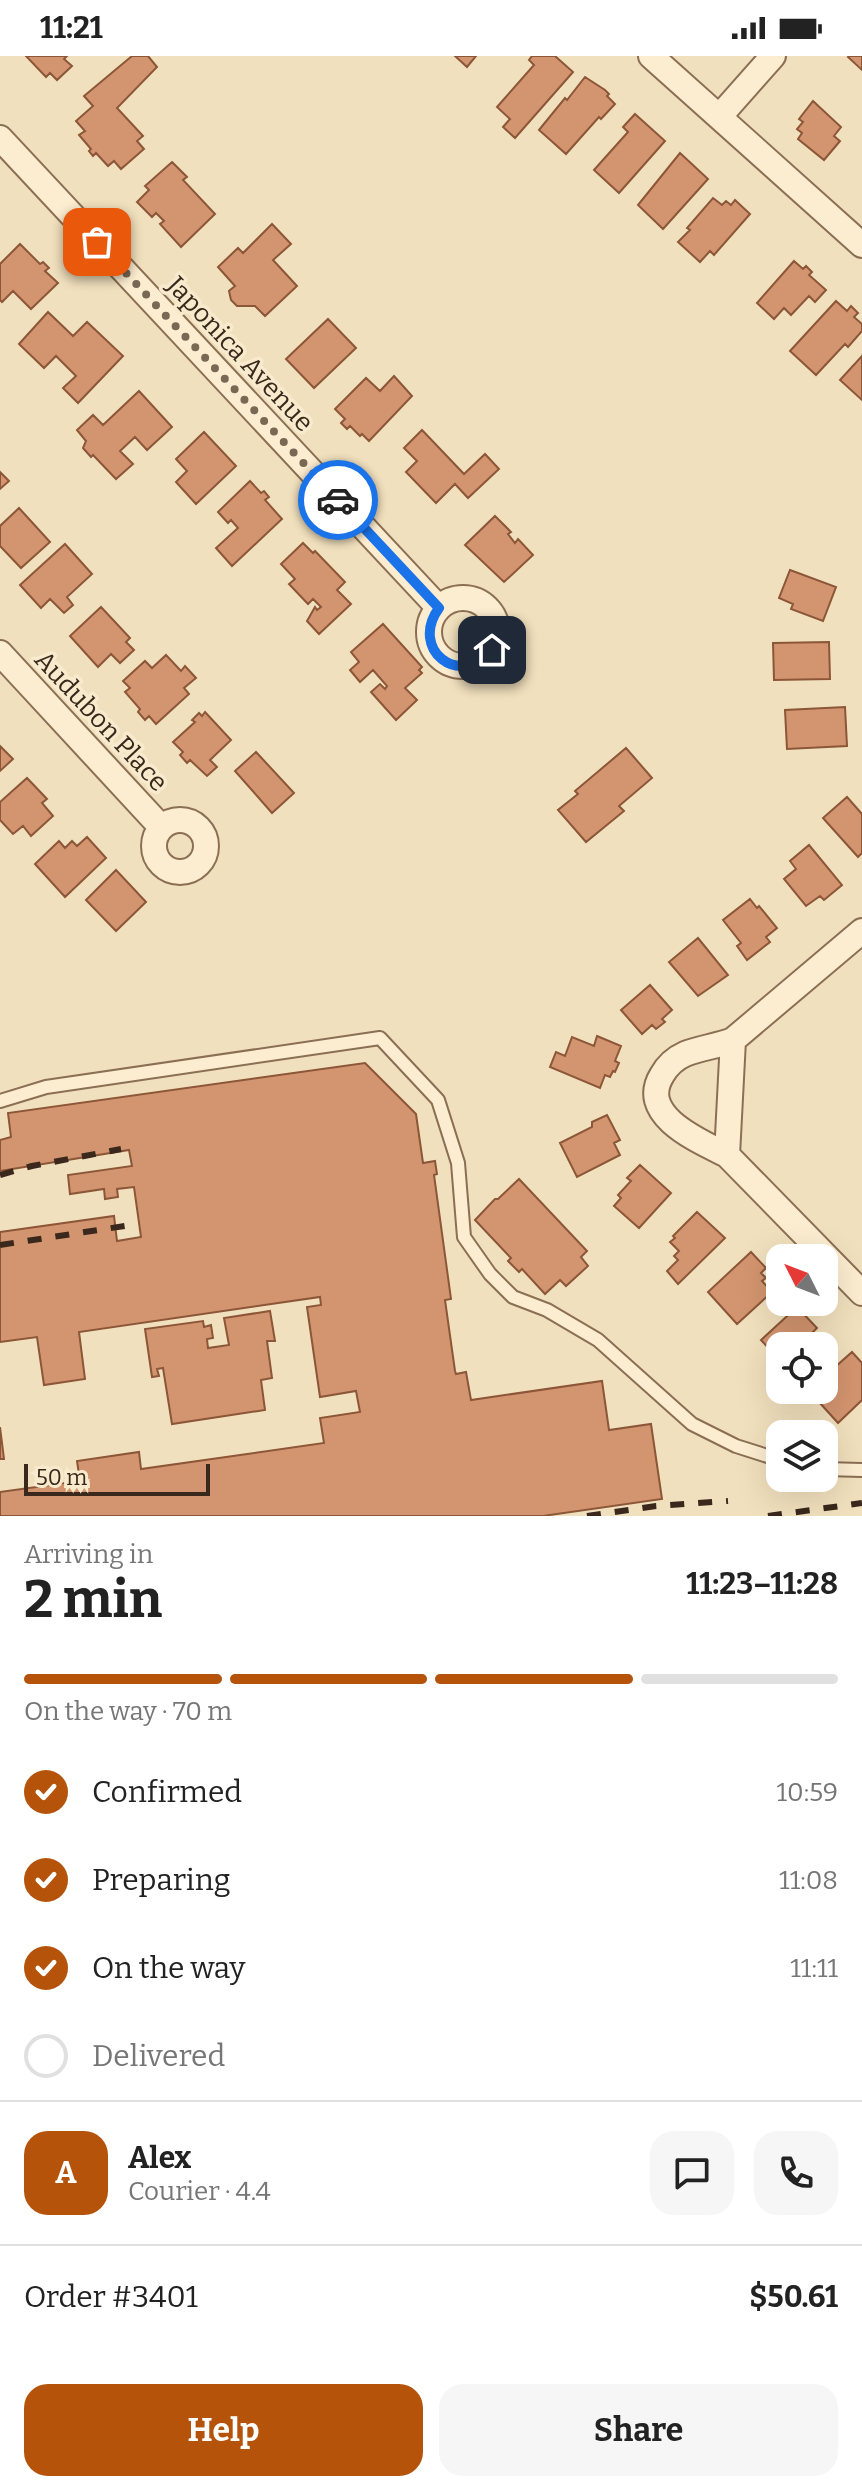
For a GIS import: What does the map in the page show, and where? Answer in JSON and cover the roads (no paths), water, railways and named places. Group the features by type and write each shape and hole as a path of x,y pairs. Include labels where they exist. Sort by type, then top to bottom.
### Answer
{"street":[{"path":"651,56 862,245"},
{"path":"719,117 773,56"},
{"name":"Japonica Avenue","path":"0,138 439,608"},
{"name":"Audubon Place","path":"0,653 161,827"},
{"path":"862,931 733,1040 685,1054 667,1066 656,1084 657,1102 667,1119 684,1133 727,1155 862,1293"},
{"path":"727,1155 733,1040"}],"lane":[{"path":"0,1101 46,1087 380,1038 438,1100 458,1163 464,1237 490,1274 513,1297 547,1310 598,1340 692,1424 736,1446 766,1456"},
{"path":"838,1469 862,1470"}],"railway":[{"path":"0,1175 121,1149"},
{"path":"0,1245 131,1225"},
{"path":"587,1516 656,1506 728,1501"},
{"path":"768,1516 862,1503"}]}
